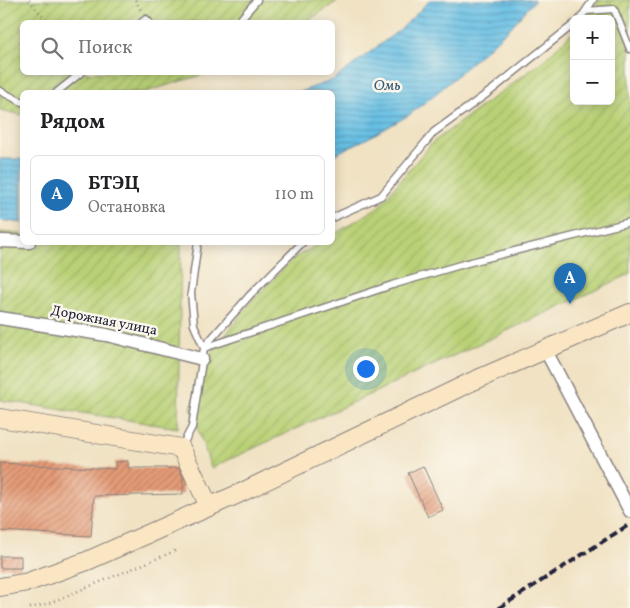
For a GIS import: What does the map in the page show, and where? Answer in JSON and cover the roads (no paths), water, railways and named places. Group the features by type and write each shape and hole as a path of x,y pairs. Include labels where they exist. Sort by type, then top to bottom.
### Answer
{"street":[{"path":"0,241 20,242"},
{"path":"0,587 28,582 87,561 238,494 471,382 630,313"},
{"name":"Дорожная улица","path":"0,318 203,353"},
{"path":"546,351 630,511"},
{"path":"0,418 181,448 209,506"}],"lane":[{"path":"240,20 257,0"},
{"path":"583,15 593,0"},
{"path":"586,11 614,9 630,50"},
{"path":"335,217 382,196 434,132 492,90 570,27"},
{"path":"60,90 78,75"},
{"path":"0,91 20,101"},
{"path":"203,353 392,285 439,271 630,222"},
{"path":"181,448 192,427 203,353 194,325 191,293 198,245"},
{"path":"203,353 250,295 300,245"}],"water":[{"name":"Омь","path":"430,0 535,0 510,28 444,87 409,115 335,154 335,90 305,90 333,80 402,28"},
{"path":"0,159 20,159 20,223 0,220"}],"railway":[{"path":"499,608 630,524"}],"place":[{"name":"БТЭЦ","path":"570,304"}]}
